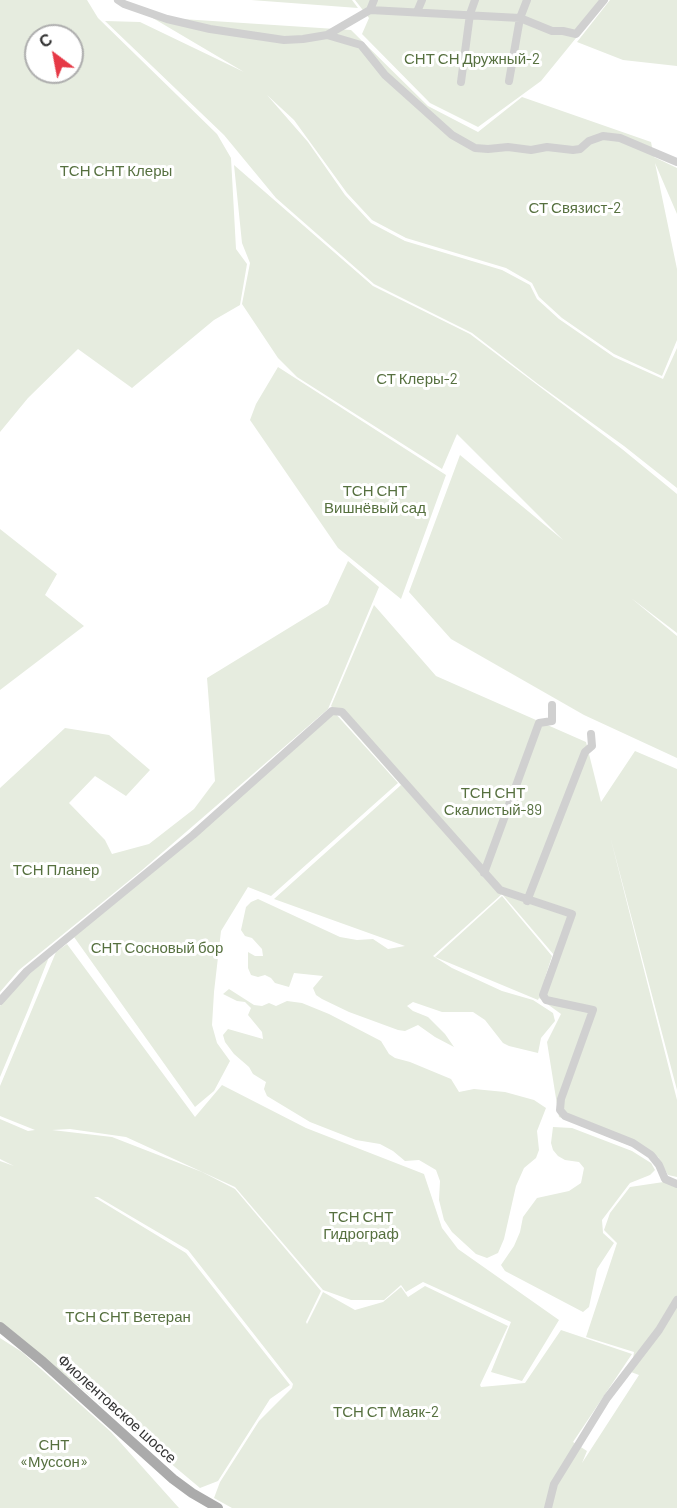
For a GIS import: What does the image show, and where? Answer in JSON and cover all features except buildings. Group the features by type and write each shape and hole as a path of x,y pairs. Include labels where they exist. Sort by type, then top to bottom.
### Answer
{"main road":[{"name":"Фиолентовское шоссе","path":"0,1327 43,1362 173,1479 218,1508"}],"street":[{"path":"118,0 167,19 210,29 284,40 327,35 370,10 520,18 552,31 576,34 604,0"},
{"path":"370,10 374,0"},
{"path":"417,12 422,0"},
{"path":"461,82 470,14 475,0"},
{"path":"509,81 520,18 527,0"},
{"path":"327,35 361,45 394,82 452,135 475,148 508,147 531,150 548,147 573,150 580,149 589,141 603,136 620,138 677,162"},
{"path":"484,873 538,723 552,721 552,705"},
{"path":"0,1001 27,971 193,835 332,711 342,712 500,890 572,915 543,995 546,1000 593,1010 561,1099 560,1110 565,1116 633,1143 651,1155 659,1165 665,1179 677,1184"},
{"path":"527,901 585,752 592,746 591,734"},
{"path":"548,1508 554,1484 607,1398 659,1330 677,1300"}],"green space":[{"name":"ТСН СНТ Клеры","path":"0,0 87,0 98,18 217,134 231,158 236,249 247,264 240,305 214,320 132,388 78,349 28,398 0,432"},
{"path":"251,0 352,0 358,8"},
{"name":"СНТ СН Дружный-2","path":"355,0 607,0 541,81 478,127 430,103 362,34 369,18"},
{"path":"610,0 677,0 677,66 623,60 577,42"},
{"name":"СТ Связист-2","path":"151,17 351,30 428,106 478,132 522,97 651,142 654,157 677,168 677,214 655,163 677,269 677,340 662,376 614,354 562,318 539,297 532,283 506,268 406,238 372,220 347,193 294,120 267,95 308,142 345,195 371,223 405,241 502,270 530,285 537,299 559,319 614,357 663,379 677,348 677,488 472,333 374,284 276,198 224,135 105,21 140,22 244,72"},
{"name":"СТ Клеры-2","path":"234,165 373,286 470,334 622,449 677,494 677,633 631,598 677,636 677,758 584,715 451,639 409,592 460,455 563,540 457,434 442,469 297,377 278,358 242,304 250,263 242,243"},
{"name":"ТСН СНТ Вишнёвый сад","path":"278,367 446,475 401,599 338,548 250,420 256,404"},
{"path":"0,529 57,574 45,595 84,626 0,690"},
{"name":"ТСН Планер","path":"348,561 379,587 328,709 141,871 19,970 0,992 0,788 65,728 109,735 150,770 126,796 95,776 69,803 105,840 112,854 149,844 194,809 215,781 207,678 328,604"},
{"name":"ТСН СНТ Скалистый-89","path":"374,605 436,676 586,742 601,802 635,751 677,769 677,1090 610,836 677,1100 677,1177 668,1175 658,1157 559,1117 547,1042 561,1014 539,998 538,1000 435,957 502,896 552,956 544,981 554,955 502,894 433,956 452,968 502,991 533,1000 553,1013 555,1021 541,1038 538,1053 503,1043 485,1020 473,1012 442,1012 413,1002 407,1006 428,1017 454,1047 418,1025 405,1031 398,1030 349,1012 322,999 316,995 313,988 323,976 294,973 289,987 275,983 265,975 258,977 251,975 248,968 248,952 255,956 263,956 262,949 241,930 246,907 258,899 340,937 357,940 373,939 388,949 405,946 274,899 401,785 331,706"},
{"name":"СНТ Сосновый бор","path":"334,712 398,783 271,896 248,887 221,931 214,992 212,1025 217,1043 230,1061 214,1091 195,1107 74,937"},
{"path":"67,944 195,1117 222,1085 306,1128 424,1174 442,1228 458,1249 559,1320 522,1381 491,1372 511,1322 423,1282 406,1292 401,1285 384,1300 351,1300 323,1290 235,1187 126,1137 70,1129 52,1130 112,1137 202,1172 235,1189 321,1291 307,1324 323,1292 355,1310 383,1302 401,1287 408,1297 425,1286 508,1326 481,1387 525,1383 561,1330 632,1354 573,1442 587,1451 582,1463 639,1375 631,1372 634,1352 586,1337 617,1243 604,1230 610,1213 630,1187 677,1180 677,1508 232,1508 214,1498 220,1482 259,1421 292,1388 293,1384 188,1250 98,1197 94,1197 186,1253 290,1385 270,1399 218,1481 200,1488 76,1384 0,1333 0,1161 14,1166 0,1159 0,1119 28,1131 35,1130 0,1116 0,1086 56,952"},
{"path":"49,957 0,1077 0,1006 21,981"},
{"path":"229,989 254,1005 262,1006 269,1003 276,1006 287,1001 302,1003 329,1014 381,1041 389,1054 395,1058 451,1079 459,1092 474,1089 505,1092 534,1100 546,1108 537,1131 539,1150 536,1158 524,1168 516,1186 504,1239 498,1253 487,1258 476,1254 452,1232 444,1220 439,1200 440,1181 436,1170 419,1160 405,1161 380,1144 356,1140 310,1122 267,1096 264,1089 266,1082 253,1074 225,1042 223,1035 228,1029 263,1039 262,1032 248,1015 251,1008 245,1002 223,994"},
{"path":"553,1127 572,1128 632,1151 651,1163 655,1170 650,1175 630,1183 602,1220 603,1233 614,1243 597,1269 589,1307 583,1312 505,1271 501,1265 514,1246 523,1217 537,1198 569,1191 581,1183 584,1168 579,1162 565,1160 553,1150 551,1143"},
{"name":"СНТ «Муссон»","path":"0,1338 22,1352 111,1432 179,1508 0,1508"}],"park label":[{"name":"ТСН СНТ Гидрограф","path":"361,1226"},
{"name":"ТСН СНТ Ветеран","path":"128,1317"},
{"name":"ТСН СТ Маяк-2","path":"386,1412"}]}
